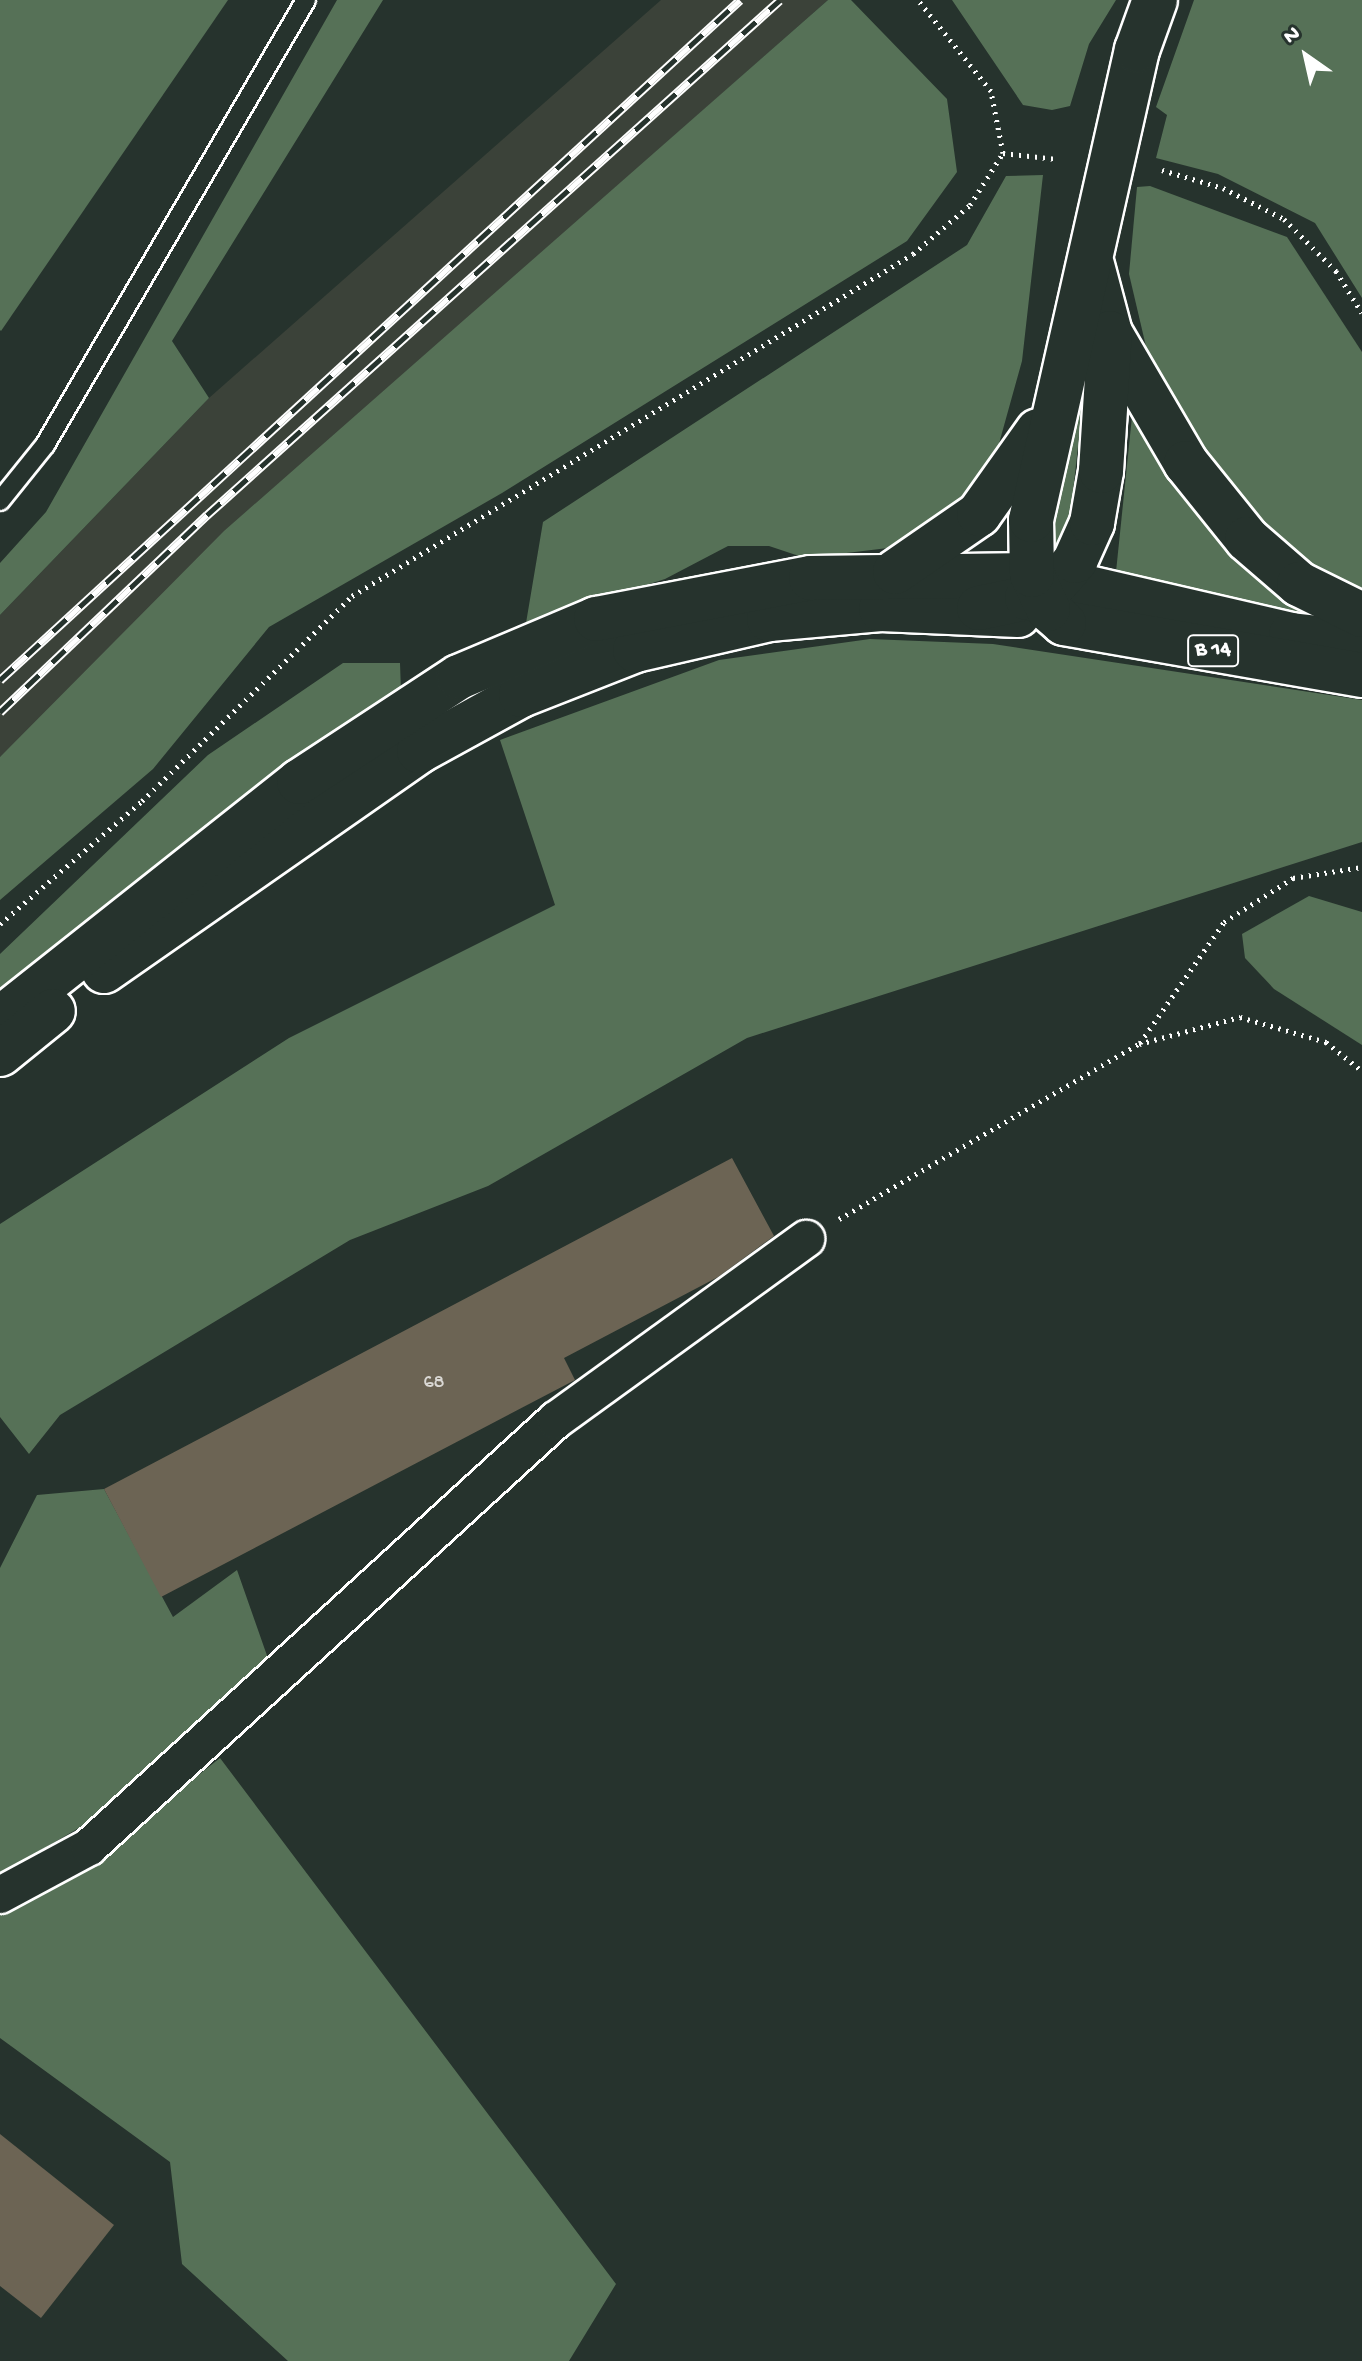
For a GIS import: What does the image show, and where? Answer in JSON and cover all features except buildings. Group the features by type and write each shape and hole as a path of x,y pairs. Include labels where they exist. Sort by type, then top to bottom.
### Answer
{"main road":[{"path":"1048,593 1031,520 1050,412 1091,261 1137,50 1155,0"},
{"path":"1091,261 1110,333 1186,463 1247,539 1299,584 1362,615"},
{"path":"0,1054 318,816 521,695 635,650 769,619 979,608 1048,593 1092,523 1110,333"},
{"path":"895,572 979,514 1050,412"},
{"path":"0,1019 299,782 459,677 596,619 811,578 895,572 1048,593 1291,635 1362,643"},
{"name":"B 14","path":"1048,593 1362,675"}],"street":[{"path":"0,1895 89,1847 556,1420 806,1239"}],"lane":[{"path":"0,501 45,445 306,0"}],"path":[{"path":"0,924 142,801 352,596 913,254 970,205 1003,153 991,91 918,0"},
{"path":"1003,153 1057,159"},
{"path":"1162,170 1223,188 1284,219 1336,271 1362,313"},
{"path":"1139,1044 1224,922 1293,878 1362,867"},
{"path":"806,1239 1139,1044 1240,1017 1326,1042 1362,1071"}],"shaded area":[{"path":"661,0 828,0 520,272 0,757 0,615 209,398"}],"green space":[{"path":"0,0 228,0 1,331 0,330"},
{"path":"337,0 383,0 172,341 209,398 0,615 0,563 46,512"},
{"path":"828,0 851,0 947,99 957,172 907,241 502,493 269,627 153,769 0,900 0,757 224,531"},
{"path":"952,0 1116,0 1089,44 1070,106 1052,110 1023,105"},
{"path":"1194,0 1362,0 1362,298 1315,223 1218,174 1156,158 1167,115 1156,107"},
{"path":"1043,175 1022,361 995,458 951,508 888,548 805,558 769,546 728,546 665,579 526,623 543,522 967,245 1006,176"},
{"path":"1150,186 1287,237 1362,352 1362,595 1283,546 1178,427 1148,355 1129,274 1137,187"},
{"path":"1134,397 1354,634 1116,572"},
{"path":"1075,410 1082,410 1070,519 1056,549 1044,551"},
{"path":"870,639 993,644 1362,700 1362,842 747,1038 488,1186 350,1240 60,1415 29,1454 0,1417 0,1224 289,1038 555,905 500,740 719,660"},
{"path":"343,663 400,663 401,692 211,823 0,992 0,954 208,755"},
{"path":"1309,896 1362,912 1362,1045 1274,989 1245,958 1242,934"},
{"path":"104,1489 173,1617 237,1570 271,1667 101,1815 0,1874 0,1568 37,1495"},
{"path":"220,1758 616,2284 569,2361 288,2361 182,2264 170,2162 0,2038 0,1914 65,1880"}],"railway":[{"path":"0,680 740,0"},
{"path":"0,712 207,515 780,0"}]}
